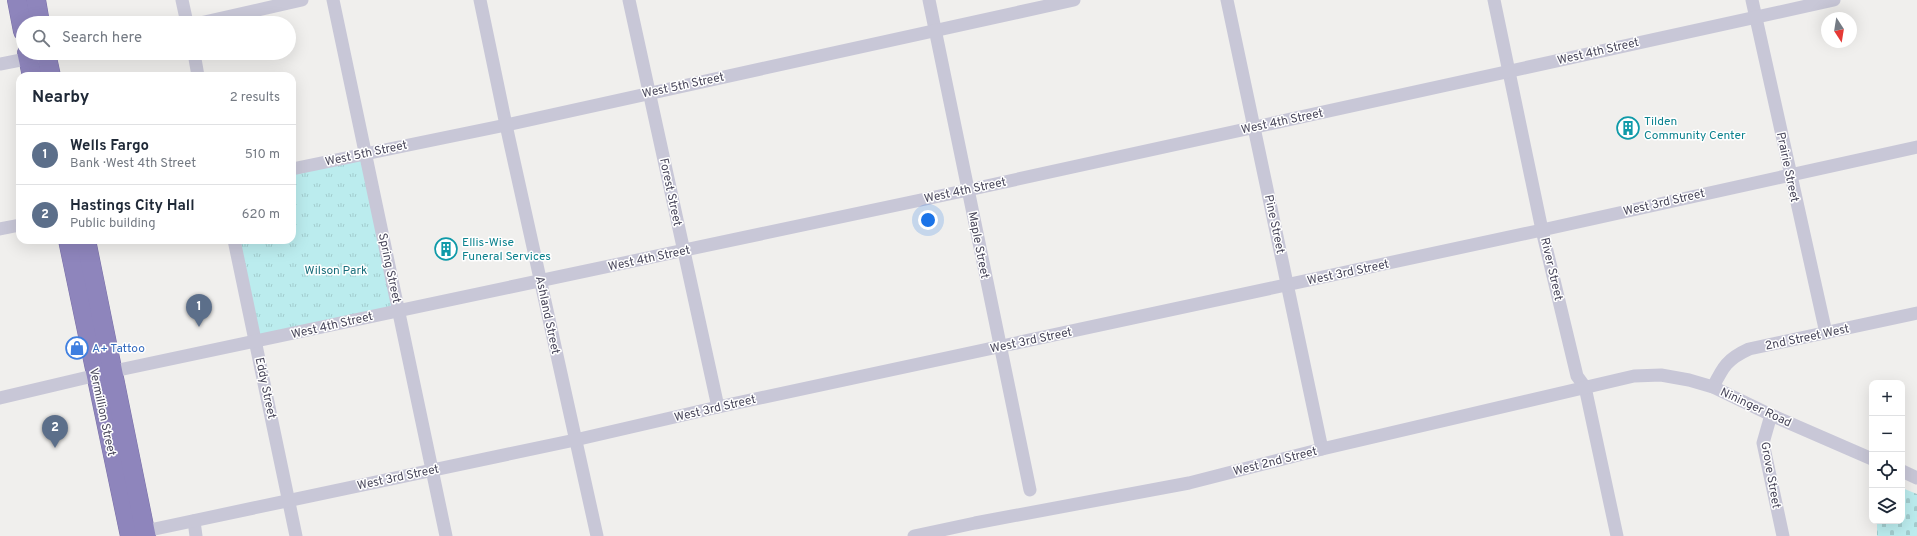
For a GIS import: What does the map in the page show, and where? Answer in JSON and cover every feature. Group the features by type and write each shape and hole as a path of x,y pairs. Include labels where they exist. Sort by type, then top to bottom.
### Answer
{"highway":[{"path":"17,0 20,16"},
{"path":"36,0 39,16"},
{"path":"40,60 48,72"},
{"name":"Vermillion Street","path":"69,244 105,374"},
{"name":"Vermillion Street","path":"87,244 105,374 134,535"}],"street":[{"path":"182,0 185,16"},
{"path":"231,16 302,0"},
{"name":"Spring Street","path":"333,0 446,536"},
{"name":"Ashland Street","path":"480,0 540,281 597,536"},
{"name":"Forest Street","path":"629,0 718,407"},
{"name":"Maple Street","path":"929,0 1030,490"},
{"name":"West 5th Street","path":"296,168 506,125 1074,0"},
{"name":"Pine Street","path":"1227,0 1322,449"},
{"name":"River Street","path":"1494,0 1542,230 1577,376 1585,387 1617,536"},
{"name":"Prairie Street","path":"1752,0 1826,333"},
{"name":"West 4th Street","path":"0,398 399,310 968,190 1834,0"},
{"path":"0,64 26,60"},
{"path":"195,60 197,72"},
{"name":"West 3rd Street","path":"134,535 289,500 575,440 718,407 1542,230 1917,147"},
{"path":"0,229 16,226"},
{"name":"Eddy Street","path":"235,244 296,536"},
{"name":"2nd Street West","path":"1713,387 1723,367 1735,356 1749,350 1917,313"},
{"name":"Nininger Road","path":"1634,376 1661,375 1689,380 1713,387 1771,415 1869,458"},
{"name":"West 2nd Street","path":"914,536 1189,483 1322,449 1634,376"},
{"name":"Grove Street","path":"1771,415 1763,443 1783,536"},
{"path":"1905,473 1917,478"},
{"path":"194,521 196,536"}],"green space":[{"name":"Wilson Park","path":"365,154 399,310 256,342 235,244 296,244 296,168"},
{"path":"1905,489 1917,494 1917,536 1877,536 1877,524 1905,524"}],"place":[{"name":"Tilden Community Center","path":"1628,128"},
{"name":"Ellis-Wise Funeral Services","path":"446,249"},
{"name":"Wells Fargo","path":"199,327"},
{"name":"A+ Tattoo","path":"77,348"},
{"name":"Hastings City Hall","path":"55,448"}]}
